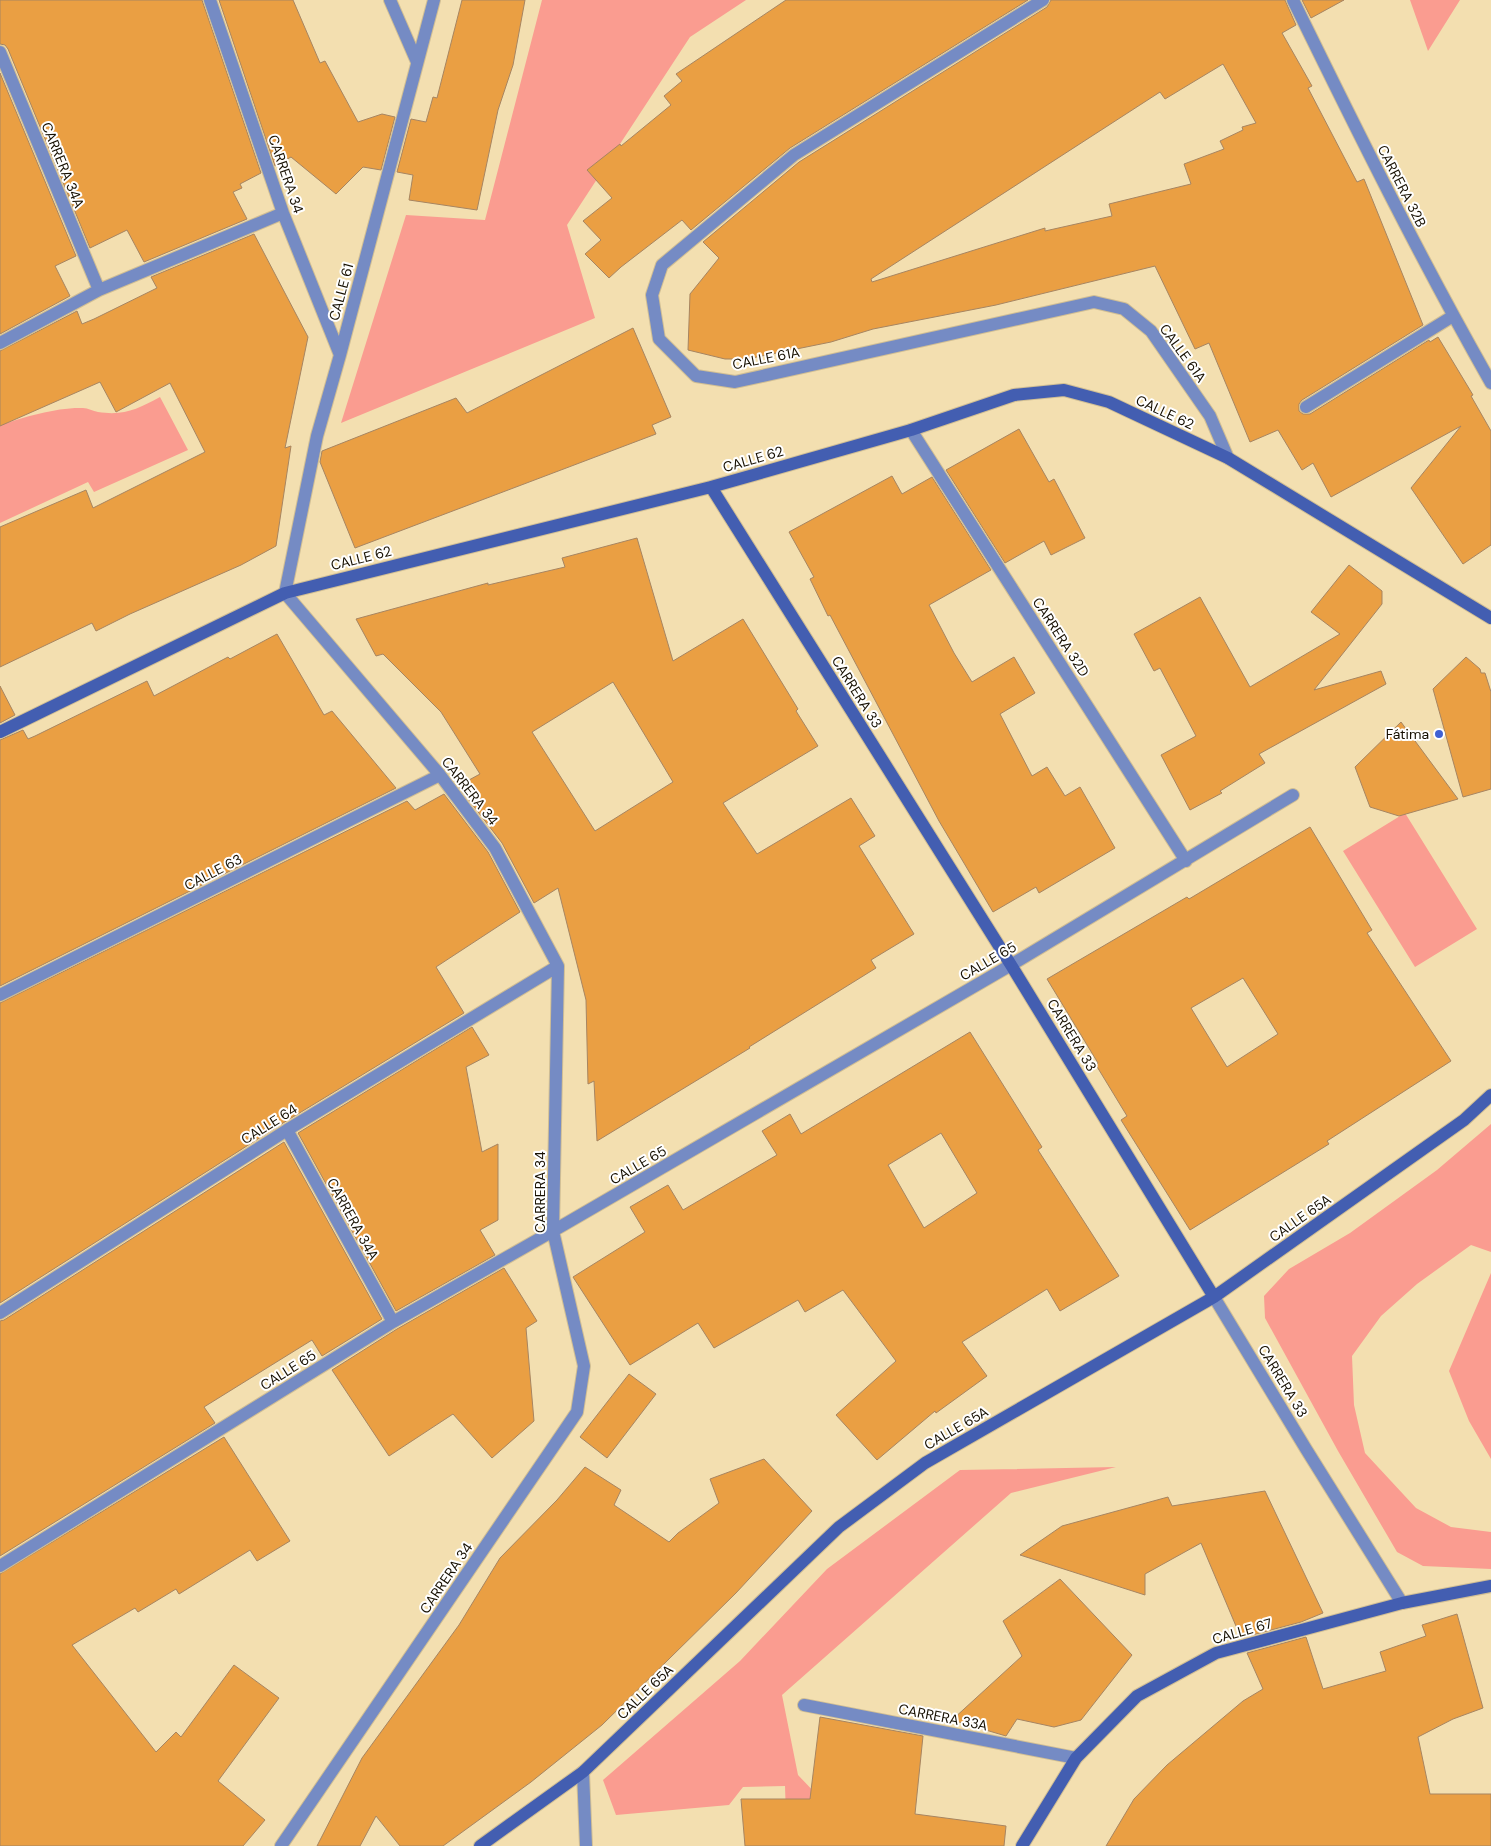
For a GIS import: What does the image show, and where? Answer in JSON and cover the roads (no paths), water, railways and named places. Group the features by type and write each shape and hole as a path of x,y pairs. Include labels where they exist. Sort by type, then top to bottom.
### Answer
{"main road":[{"name":"CALLE 62","path":"0,732 285,593 711,487 911,430 1014,395 1064,390 1109,402 1228,458 1491,618"},
{"name":"CARRERA 33","path":"711,487 1011,965 1214,1297"},
{"name":"CALLE 65A","path":"480,1846 583,1772 839,1527 925,1463 1214,1297 1464,1120 1491,1095"},
{"name":"CALLE 67","path":"1022,1846 1076,1758 1137,1696 1216,1653 1402,1603 1491,1586"}],"street":[{"name":"CARRERA 34","path":"210,0 283,214 340,355"},
{"path":"390,0 417,62"},
{"name":"CALLE 61","path":"285,593 317,436 434,0"},
{"name":"CALLE 61A","path":"1043,0 794,155 662,265 652,295 659,339 696,376 735,382 1094,302 1124,309 1151,331 1210,416 1228,458"},
{"name":"CARRERA 32B","path":"1293,0 1369,156 1453,316 1491,383"},
{"name":"CARRERA 34A","path":"0,52 99,290"},
{"path":"0,343 99,290 283,214"},
{"path":"1306,407 1453,316"},
{"name":"CARRERA 32D","path":"911,430 1186,861"},
{"name":"CARRERA 34","path":"281,1846 577,1412 584,1366 553,1231 558,966 495,848 440,775 285,593"},
{"name":"CALLE 63","path":"0,995 440,775"},
{"name":"CALLE 65","path":"0,1566 394,1322 1011,965 1294,795"},
{"name":"CALLE 64","path":"0,1314 287,1130 558,966"},
{"name":"CARRERA 34A","path":"287,1130 394,1322"},
{"name":"CARRERA 33","path":"1214,1297 1402,1603"},
{"name":"CARRERA 33A","path":"804,1705 1076,1758"},
{"path":"583,1772 586,1846"}],"place":[{"name":"Fátima","path":"1439,734"}]}
